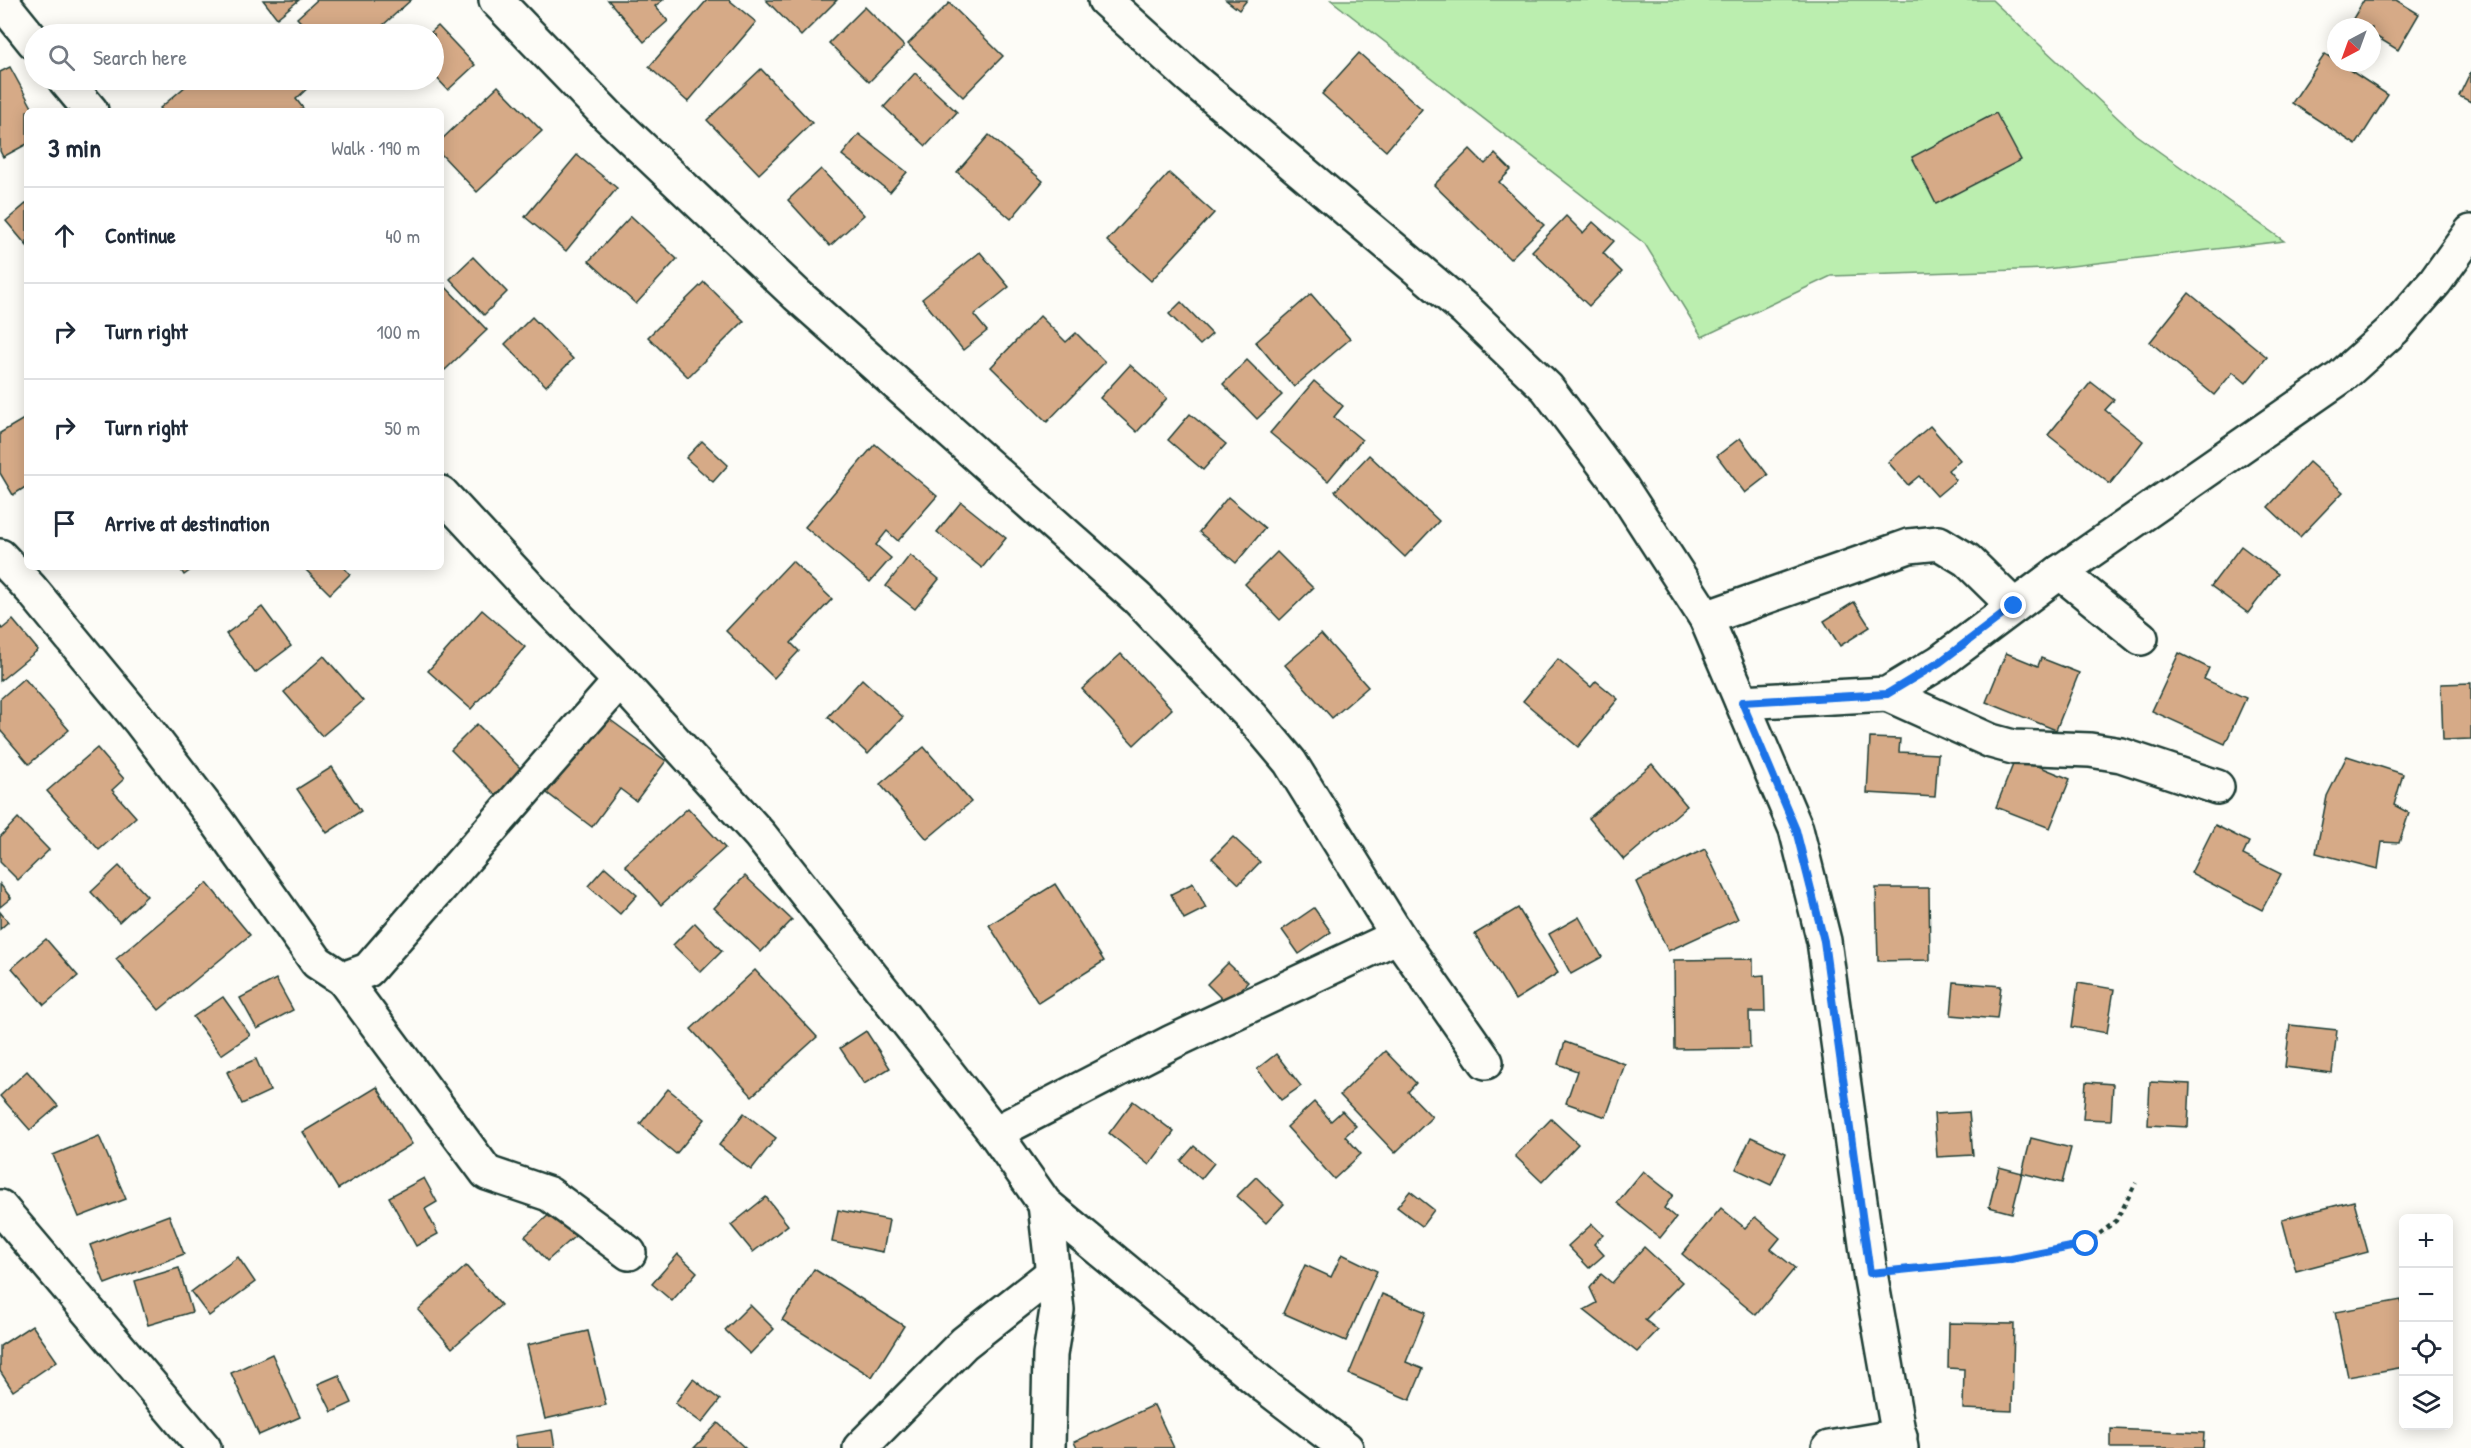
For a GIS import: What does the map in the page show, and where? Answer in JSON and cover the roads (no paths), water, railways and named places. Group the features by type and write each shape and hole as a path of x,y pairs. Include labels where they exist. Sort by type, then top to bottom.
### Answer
{"street":[{"path":"0,0 24,30"},
{"path":"496,0 607,115 788,287 1137,598 1252,718 1290,762 1398,936 1486,1062"},
{"path":"1105,0 1190,77 1466,310 1547,388 1622,488 1706,618 1796,830 1824,941 1870,1273 1901,1442 1829,1448"},
{"path":"73,90 88,108"},
{"path":"1887,694 1940,662 2060,572 2341,376 2394,329 2435,282 2471,232"},
{"path":"444,496 620,681 760,835 995,1133 1045,1204 1266,1387 1346,1448"},
{"path":"1706,618 1909,546 1939,543 1967,560 2014,606"},
{"path":"0,556 31,589 140,721 218,823 317,962 343,979 487,1173 549,1194 629,1253"},
{"path":"2060,572 2141,638"},
{"path":"343,979 368,970 620,681"},
{"path":"1742,702 1887,694 1990,741 2013,747 2090,750 2121,756 2217,788"},
{"path":"995,1133 1172,1042 1398,936"},
{"path":"1045,1204 1057,1310 1050,1355 1048,1448"},
{"path":"0,1207 204,1448"},
{"path":"861,1448 963,1343 1053,1273"}]}
